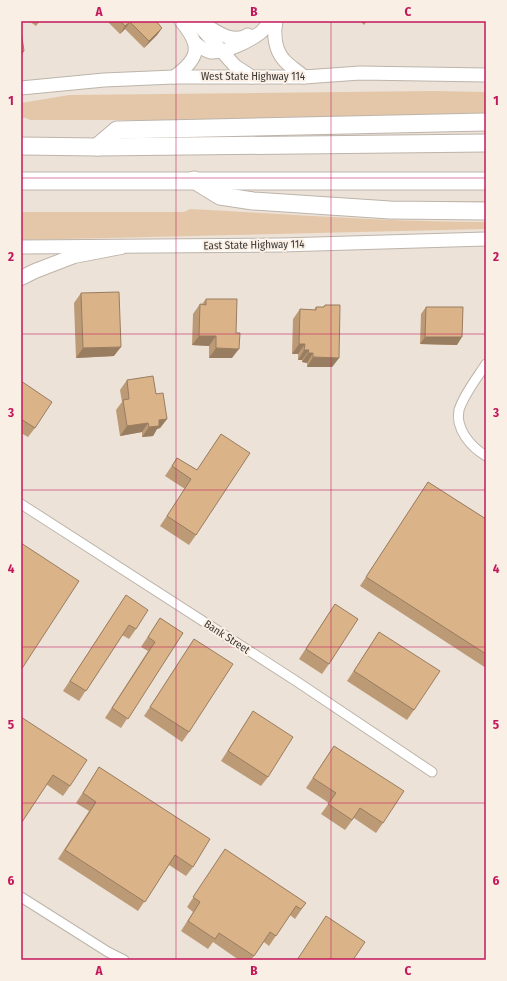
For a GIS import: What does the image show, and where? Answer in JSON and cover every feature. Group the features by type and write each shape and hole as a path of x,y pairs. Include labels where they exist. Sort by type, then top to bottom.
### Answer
{"highway":[{"path":"97,147 117,130 486,122"},
{"path":"21,146 97,147 486,144"},
{"path":"194,180 220,196 253,201 390,210 486,211"},
{"path":"21,181 486,181"}],"main road":[{"path":"174,77 186,68 192,60 195,51 195,43 190,32 181,21"},
{"path":"195,21 220,51 235,66 252,77"},
{"path":"199,21 220,34 236,38 246,37 265,21"},
{"path":"195,43 210,52 220,51 237,46 261,32 270,21"},
{"path":"276,21 274,30 275,42 284,60 304,77"},
{"name":"West State Highway 114","path":"21,88 104,80 174,77 304,77 360,73 486,75"},
{"name":"East State Highway 114","path":"21,247 344,244 486,238"},
{"path":"21,278 74,256 121,247"}],"street":[{"path":"486,364 464,398 459,412 460,425 471,446 486,456"},
{"name":"Bank Street","path":"21,504 290,677 432,772"},
{"path":"21,896 108,952 124,960"}],"shaded area":[{"path":"433,91 486,92 486,113 226,120 30,120 21,118 21,103 69,95"},
{"path":"397,201 486,201 486,206 397,204"},
{"path":"190,209 375,219 486,222 486,229 21,240 21,212 184,212"}],"building":[{"path":"120,21 156,21 162,28 149,41 130,22 125,26"},
{"path":"21,31 24,51 21,52"},
{"path":"119,292 121,347 83,348 81,293"},
{"path":"206,299 237,299 236,333 240,333 239,349 216,348 216,336 199,336 200,304 206,305"},
{"path":"325,305 340,305 339,358 313,357 313,353 308,353 309,350 304,350 305,344 299,344 300,309 316,310 316,307 324,307"},
{"path":"426,307 463,307 462,337 425,337"},
{"path":"153,376 156,394 163,393 167,419 159,420 159,426 149,427 148,423 127,426 123,400 129,399 127,380"},
{"path":"21,381 52,402 35,428 21,419"},
{"path":"221,434 250,453 196,535 167,516 191,479 172,466 177,458 197,470"},
{"path":"428,482 486,519 486,654 366,577"},
{"path":"21,543 79,581 21,670"},
{"path":"126,595 148,610 136,629 129,625 86,691 70,681"},
{"path":"335,604 358,619 329,664 306,649"},
{"path":"160,618 183,633 128,719 112,708 155,642 148,637"},
{"path":"379,632 440,671 414,710 354,671"},
{"path":"194,639 233,664 189,732 150,707"},
{"path":"253,711 293,737 268,777 228,751"},
{"path":"21,717 87,760 70,786 53,775 22,822 21,822"},
{"path":"334,746 404,791 383,823 360,808 352,820 328,804 336,793 313,778"},
{"path":"99,767 210,839 193,867 175,855 145,902 65,850 96,802 83,793"},
{"path":"225,849 306,903 301,909 296,906 276,936 270,932 254,956 219,933 215,939 188,921 200,902 193,897"},
{"path":"326,916 365,942 353,960 297,960"}]}
